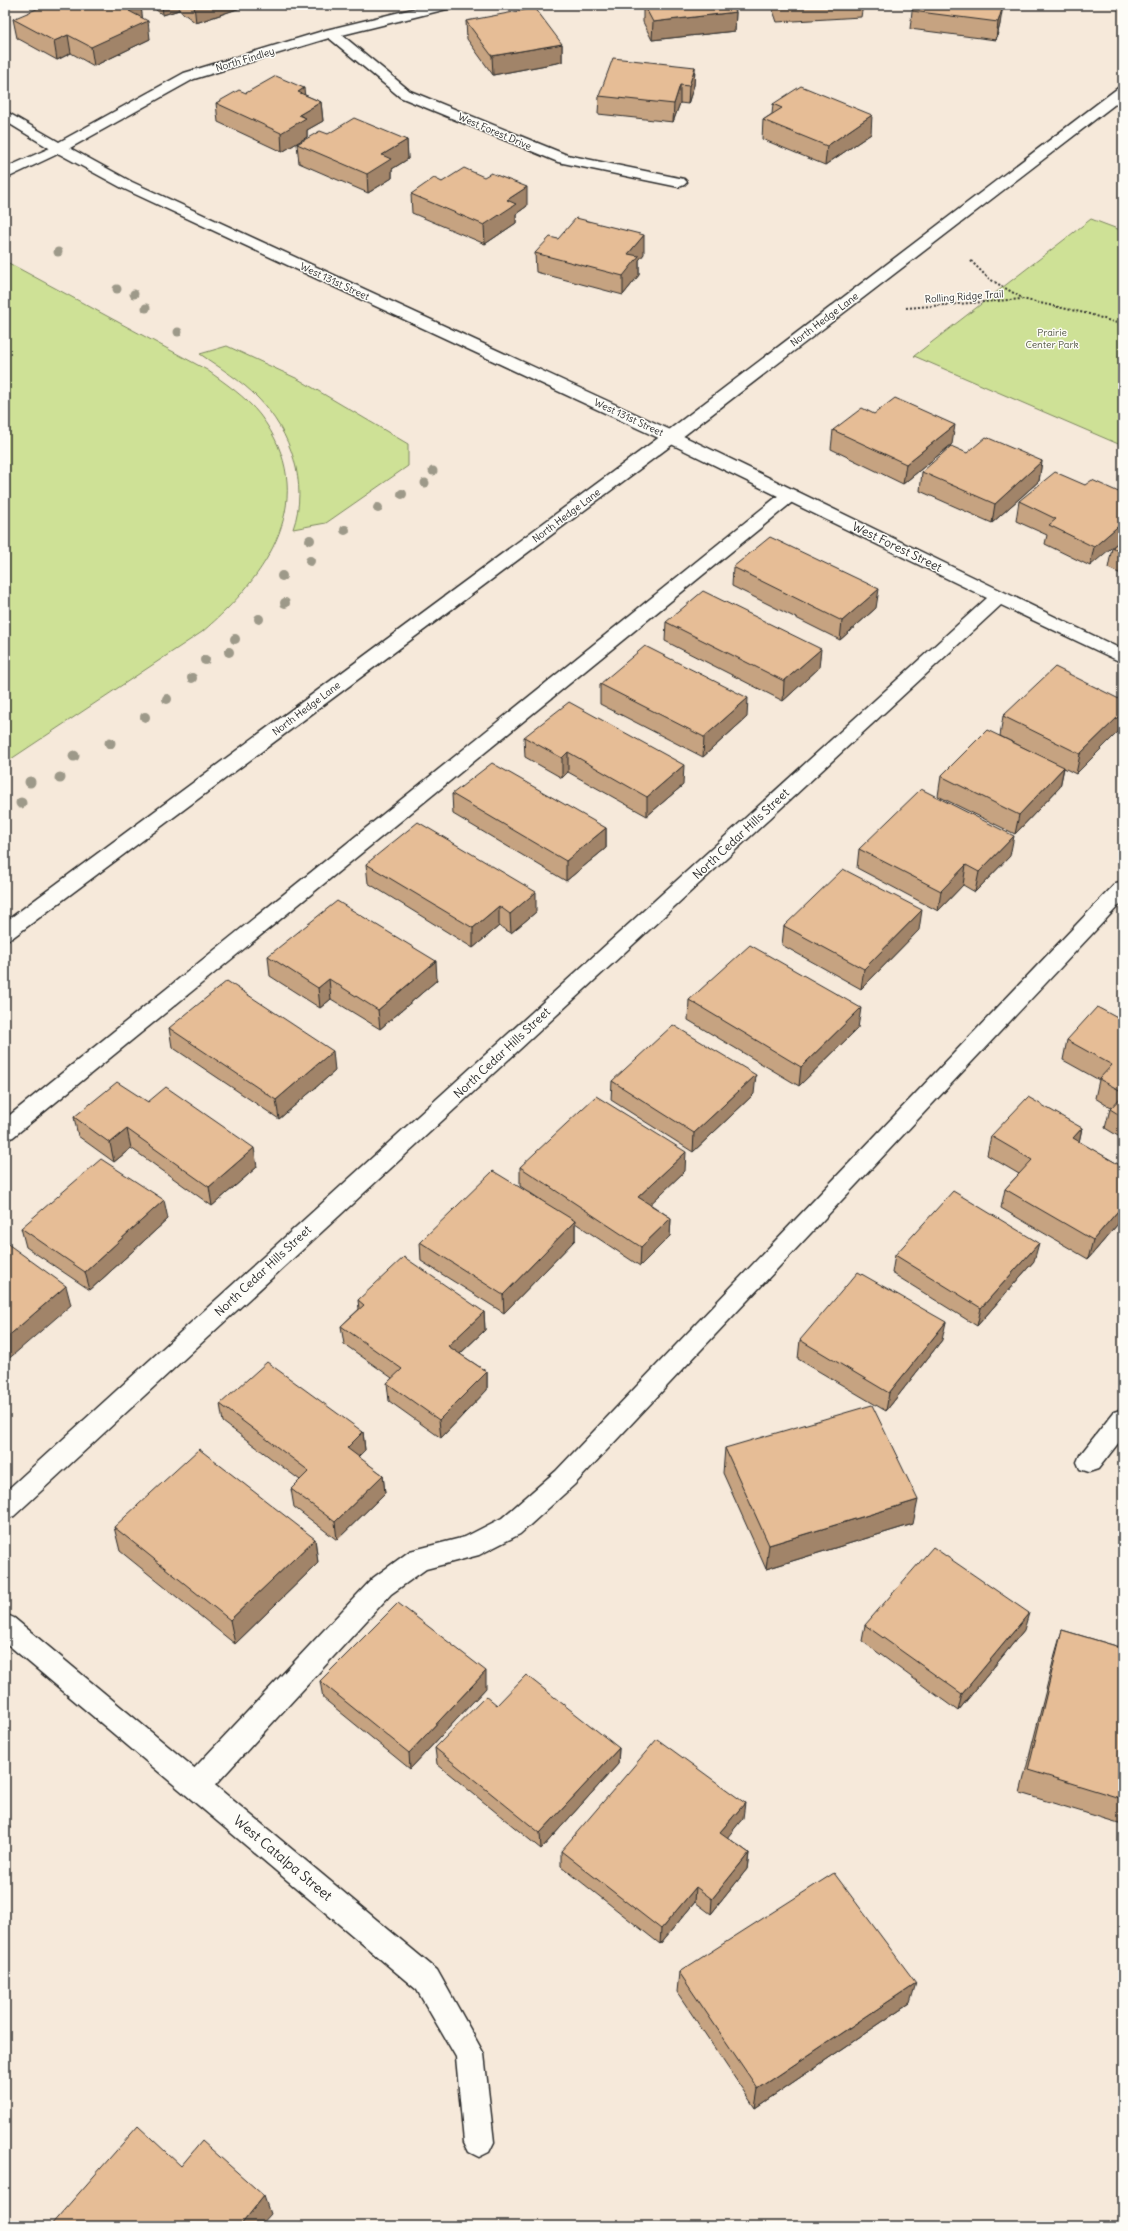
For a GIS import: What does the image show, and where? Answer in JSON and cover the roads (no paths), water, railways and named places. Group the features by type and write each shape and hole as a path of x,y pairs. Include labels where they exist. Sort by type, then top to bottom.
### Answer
{"street":[{"name":"North Findley","path":"5,174 59,148 189,76 331,33 446,5"},
{"name":"West Forest Drive","path":"331,33 405,94 563,159 679,182"},
{"name":"North Hedge Lane","path":"5,933 671,437 1123,91"},
{"name":"West 131st Street","path":"5,115 59,148 127,185 671,437"},
{"name":"West Forest Street","path":"671,437 1123,657"},
{"path":"5,1131 790,495"},
{"name":"North Cedar Hills Street","path":"5,1508 999,597"},
{"path":"197,1785 382,1586 419,1559 470,1547 511,1526 565,1478 1123,888"},
{"path":"1089,1462 1123,1419"},
{"name":"West Catalpa Street","path":"5,1626 197,1785 427,1980 470,2054 479,2142"}],"park label":[{"name":"Prairie Center Park","path":"1052,338"}]}
